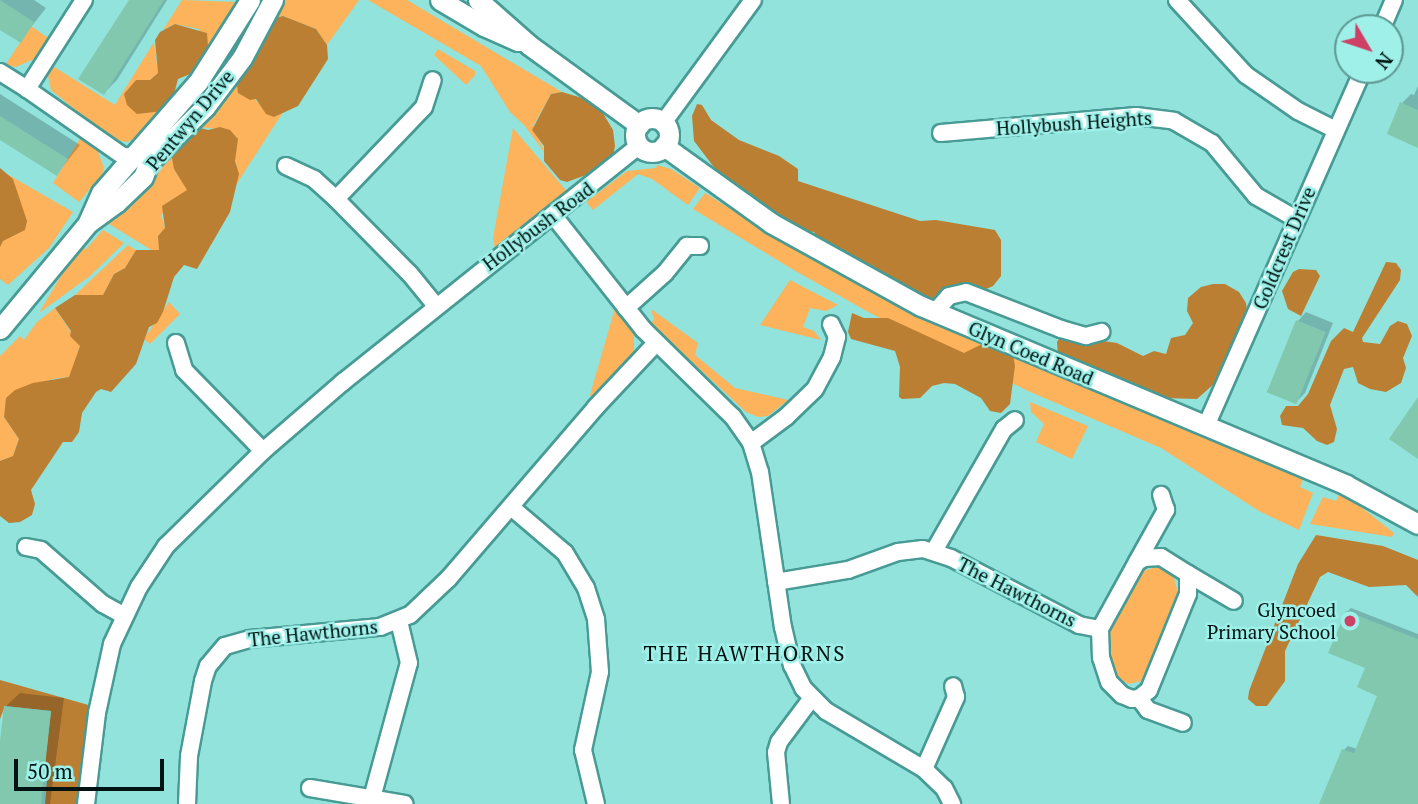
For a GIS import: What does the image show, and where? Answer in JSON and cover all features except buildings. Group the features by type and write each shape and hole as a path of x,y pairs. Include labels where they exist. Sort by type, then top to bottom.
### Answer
{"street":[{"path":"26,89 84,0"},
{"name":"Pentwyn Drive","path":"140,159 198,82 250,0"},
{"name":"Pentwyn Drive","path":"0,329 88,223 101,193 205,107 224,84 273,0"},
{"path":"440,0 484,26 529,45"},
{"path":"478,0 529,45 639,125"},
{"path":"663,123 753,0"},
{"path":"1177,0 1246,75 1298,111 1336,130"},
{"path":"0,72 123,156 140,159"},
{"path":"336,199 424,107 433,80"},
{"name":"Goldcrest Drive","path":"1206,426 1357,84"},
{"name":"Hollybush Heights","path":"941,133 1136,116 1174,121 1212,143 1256,196 1296,219"},
{"path":"653,118 663,123 668,136 664,146 649,152 639,146 635,135 639,125 653,118"},
{"name":"Hollybush Road","path":"86,804 106,668 139,587 166,546 264,452 436,306 639,146"},
{"name":"Glyn Coed Road","path":"664,146 771,223 840,263 935,312 1346,485 1418,524"},
{"path":"286,166 314,180 336,199 410,274 436,306"},
{"path":"553,215 656,343 733,417 751,443 760,472 776,582 792,665 811,699 924,769 944,788 952,804"},
{"path":"626,308 665,273 687,246 700,246"},
{"path":"935,312 949,296 966,292 1061,329 1086,336 1101,332"},
{"path":"751,443 786,417 815,389 832,356 837,337 831,324"},
{"path":"176,343 184,370 264,452"},
{"name":"The Hawthorns","path":"187,804 189,756 203,681 208,666 225,646 236,641 380,627 399,621 431,596 596,407 656,343"},
{"name":"The Hawthorns","path":"934,551 1004,429 1016,420"},
{"name":"The Hawthorns","path":"1161,495 1166,510 1100,629 1101,658 1109,682 1122,695 1139,698 1148,710 1183,723"},
{"path":"511,507 565,553 586,588 596,619 600,672 583,750 596,804"},
{"path":"26,547 41,550 103,604 125,616"},
{"name":"The Hawthorns","path":"776,582 848,570 906,551 934,551 1079,625 1100,629"},
{"path":"1138,562 1144,558 1161,557 1234,601"},
{"path":"1139,698 1149,690 1188,594 1188,574"},
{"name":"The Hawthorns","path":"372,798 410,663 399,621"},
{"path":"924,769 956,697 953,685"},
{"path":"781,804 776,752 779,742 811,699"},
{"path":"310,788 405,804"}],"shaded area":[{"path":"182,0 238,2 204,55 199,29 175,24 163,30"},
{"path":"282,0 359,0 327,45 316,29 283,16 272,19"},
{"path":"368,0 407,0 562,92 551,94 533,126 546,155 525,126 510,112 481,66"},
{"path":"283,16 316,29 327,45 328,59 298,106 274,117 266,114 256,99 250,100 238,93 236,77 272,19"},
{"path":"175,24 207,33 208,47 190,74 178,79 172,102 163,111 137,114 127,105 124,94 136,80 150,80 158,73 155,40 160,32"},
{"path":"31,26 48,38 34,59 16,67 9,66 6,64"},
{"path":"154,42 158,73 150,80 163,111 137,138 127,142 111,139 51,90 48,76 51,65 115,105"},
{"path":"438,49 475,71 475,75 466,85 434,55"},
{"path":"236,77 258,103 280,111 285,109 234,188 238,174 230,130 197,127"},
{"path":"562,92 582,98 601,110 613,130 615,146 613,156 602,169 567,182 560,180 544,161 544,146 532,130 551,94"},
{"path":"697,104 702,105 711,120 739,140 779,156 798,169 798,181 920,221 936,220 995,230 1001,240 1001,276 993,286 982,291 956,285 926,303 897,290 894,278 876,276 819,241 814,232 798,230 726,183 694,141 692,116"},
{"path":"197,127 208,130 220,127 230,130 238,139 235,161 239,174 230,212 197,269 184,265 174,277 163,312 157,323 149,327 136,364 111,392 101,389 96,392 82,413 79,432 72,442 63,442 31,490 35,504 32,515 20,522 9,523 0,516 0,461 13,456 19,439 4,417 6,398 15,390 33,383 69,377 80,346 70,336 71,331 55,308 75,295 103,295 114,274 125,268 136,250 159,250 158,236 165,228 162,206 187,190 174,169 171,153"},
{"path":"513,128 569,194 495,249 493,238"},
{"path":"81,137 97,149 104,168 98,188 93,185 79,202 53,183"},
{"path":"172,156 174,169 188,190 161,215 165,228 160,250 153,251 109,224"},
{"path":"657,165 671,169 700,188 688,205 652,179 638,174 593,210 586,202 627,171 656,168"},
{"path":"0,168 13,179 27,221 25,230 3,241 0,247"},
{"path":"0,170 73,212 49,248 8,285 0,279"},
{"path":"705,193 811,259 923,319 1303,479 1300,487 1313,493 1299,530 1259,511 1161,448 1028,391 870,313 792,269 693,209"},
{"path":"103,230 124,243 90,276 39,313 71,259 82,248 86,249"},
{"path":"128,245 136,250 125,268 114,274 103,295 75,295"},
{"path":"1386,262 1396,263 1401,270 1400,280 1362,338 1363,342 1380,344 1390,326 1398,321 1407,324 1412,336 1403,358 1406,368 1401,383 1386,392 1370,389 1358,383 1353,367 1344,369 1330,405 1337,429 1334,442 1327,445 1317,441 1303,428 1282,425 1280,416 1286,406 1298,406 1308,394 1331,341 1344,328 1353,332"},
{"path":"1299,269 1316,270 1320,276 1301,316 1288,309 1282,291 1293,272"},
{"path":"790,280 838,305 826,311 810,308 803,327 814,331 821,340 760,325"},
{"path":"1225,284 1239,292 1246,303 1248,318 1215,383 1197,399 1163,398 1077,360 1058,357 1057,342 1061,335 1117,343 1143,356 1154,351 1166,354 1171,338 1185,335 1193,323 1187,311 1188,298 1201,287"},
{"path":"169,302 180,314 150,344 144,339"},
{"path":"55,308 80,346 71,373 69,377 52,379 4,417 19,439 13,456 0,461 0,356 20,336 24,340 37,322"},
{"path":"615,308 634,332 634,352 592,398 590,395"},
{"path":"651,309 698,343 695,355 735,388 788,400 768,416 758,417 746,412 650,323 654,320"},
{"path":"852,313 864,318 888,318 964,353 984,343 1012,350 1015,366 1010,404 1001,413 990,411 981,398 955,384 944,383 932,386 920,398 902,399 899,397 900,367 895,351 851,339 848,332"},
{"path":"1030,402 1088,426 1072,459 1036,442 1044,424 1031,412"},
{"path":"1339,494 1357,504 1394,533 1392,537 1310,524 1323,497 1336,501"},
{"path":"1316,535 1383,546 1418,560 1418,597 1406,585 1369,587 1328,572 1320,577 1285,651 1285,681 1267,706 1256,706 1248,699 1249,691 1298,564"},
{"path":"1156,567 1173,575 1179,596 1146,675 1141,681 1129,684 1116,677 1113,671 1108,646 1108,627 1140,572"},
{"path":"0,680 92,706 83,804 45,804 47,781 44,770 51,711 5,706 0,719"}],"place":[{"name":"Glyncoed Primary School","path":"1350,621"}],"district":[{"name":"THE HAWTHORNS","path":"745,653"}]}
